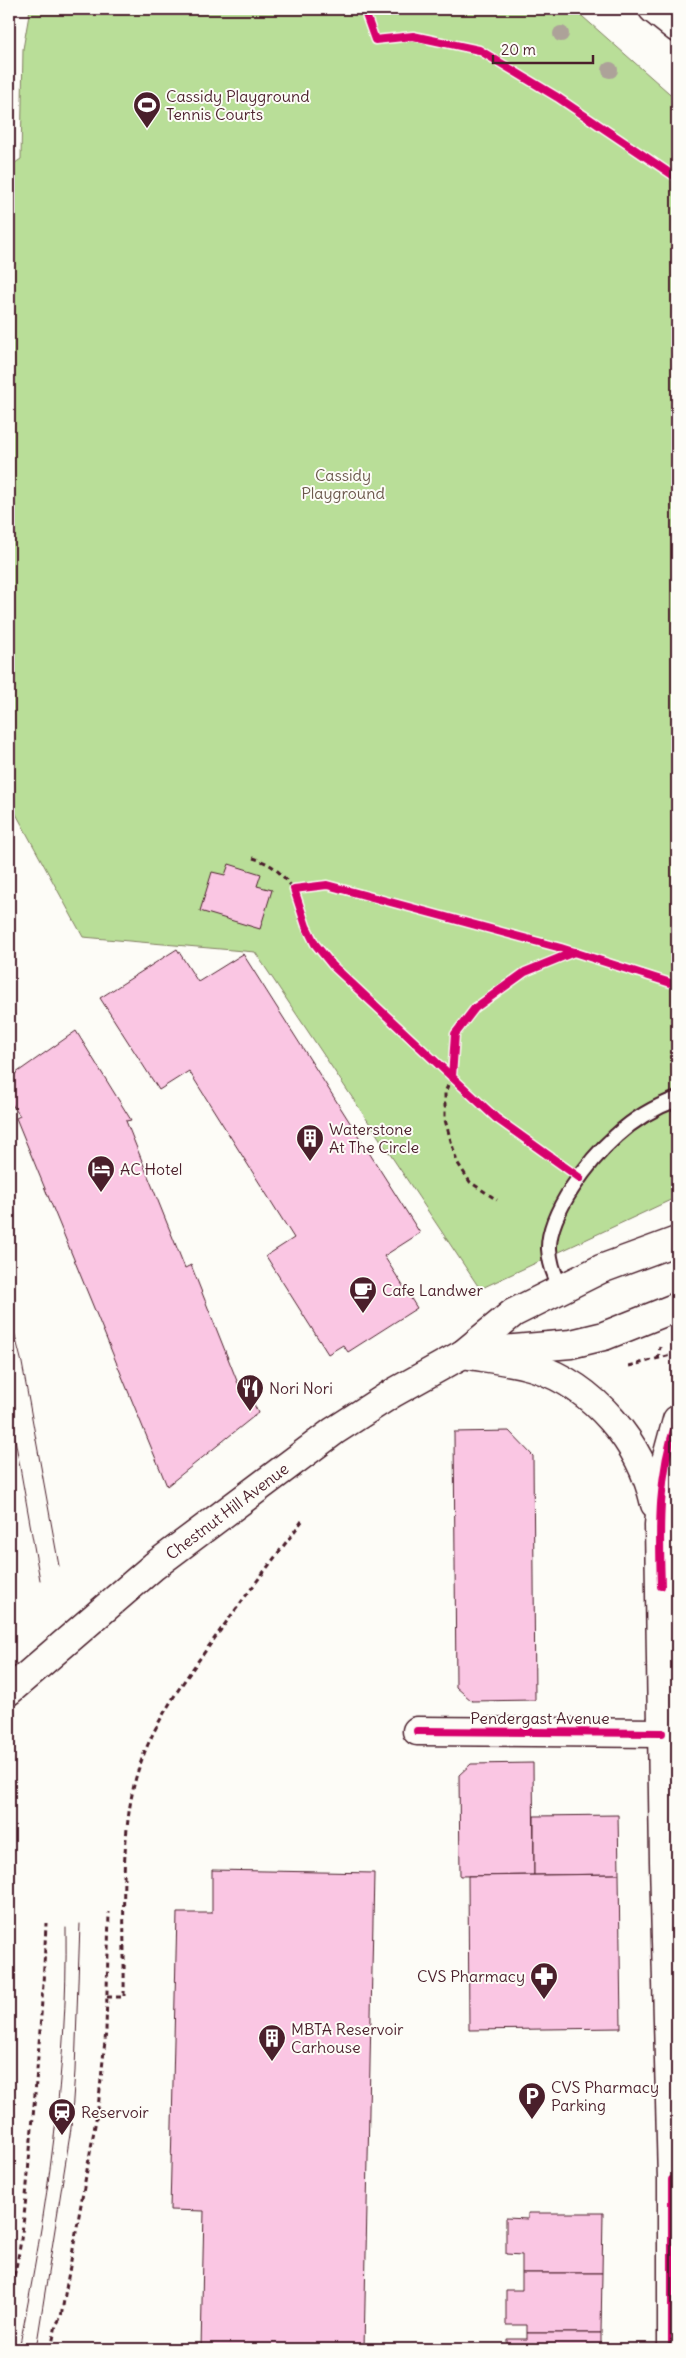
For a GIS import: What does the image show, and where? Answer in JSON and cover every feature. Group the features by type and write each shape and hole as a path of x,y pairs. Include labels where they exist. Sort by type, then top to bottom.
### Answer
{"main road":[{"path":"653,9 677,28"},
{"name":"Chestnut Hill Avenue","path":"9,1691 154,1566 334,1431 393,1393 462,1354 514,1313 601,1270 677,1241"},
{"name":"Chestnut Hill Avenue","path":"462,1354 571,1344 604,1336 677,1307"},
{"path":"462,1354 534,1367 574,1388 607,1413 641,1460 653,1492 659,1525"},
{"path":"672,2349 674,2180 662,1733 659,1525 664,1468 677,1420"},
{"name":"Pendergast Avenue","path":"417,1731 662,1733"}],"lane":[{"path":"562,1288 550,1263 549,1248 556,1218 564,1201 615,1136 640,1118 677,1099"}],"path":[{"path":"253,858 271,864 280,871 297,891"},
{"path":"450,1073 459,1084"},
{"path":"450,1073 445,1092 445,1120 457,1162 470,1182 497,1200"},
{"path":"629,1366 671,1355"},
{"path":"108,1997 124,1997 127,1839 134,1787 145,1751 168,1705 182,1683 302,1521"},
{"path":"51,2349 56,2325 62,2317 94,2137 104,2059 108,1997 109,1912"},
{"path":"9,2293 16,2263 28,2176 42,2016 46,1923"}],"green space":[{"name":"Cassidy Playground","path":"30,9 574,9 677,100 677,1197 480,1289 255,952 83,937 9,801 9,167 21,159 23,49"}],"building":[{"path":"229,864 261,874 257,886 272,890 260,929 200,911 212,872 225,875"},
{"name":"Waterstone At The Circle","path":"177,949 198,982 243,954 420,1233 384,1256 417,1308 348,1352 343,1345 328,1354 266,1256 294,1238 189,1071 159,1090 100,998"},
{"name":"AC Hotel","path":"76,1031 131,1120 126,1121 185,1268 191,1265 239,1386 245,1384 258,1413 167,1486 16,1118 20,1116 9,1100 9,1078"},
{"path":"509,1431 533,1456 535,1700 472,1701 456,1687 454,1432"},
{"path":"533,1763 534,1875 460,1876 459,1775 471,1764"},
{"path":"618,1815 619,1874 534,1875 534,1816"},
{"name":"MBTA Reservoir Carhouse","path":"212,1870 374,1873 364,2349 201,2349 204,2211 170,2210 177,1913 212,1913"},
{"path":"619,1874 621,2028 469,2030 468,1876"},
{"path":"528,2213 603,2213 602,2273 522,2273 522,2255 506,2254 506,2218 528,2219"},
{"path":"522,2273 602,2273 601,2333 527,2333 527,2325 506,2325 506,2290 522,2290"},
{"path":"527,2333 601,2333 601,2349 507,2349 507,2339 527,2339"}],"tram line":[{"path":"9,1312 22,1363 59,1566"},
{"path":"9,1405 40,1580"},
{"path":"36,2349 71,2128 80,1924"},
{"path":"19,2349 47,2192 54,2140 63,2034 66,1928"}],"cycle path":[{"path":"364,9 375,40 413,36 479,50 557,97 677,178"},
{"path":"580,1178 496,1118 333,966 315,944 306,926 294,889 327,885 561,948 677,985"},
{"path":"452,1077 455,1034 475,1008 525,972 574,952"},
{"path":"661,1586 660,1523 663,1481 666,1461 677,1420"},
{"path":"417,1731 662,1733"},
{"path":"672,2180 672,2349"}],"place":[{"name":"Cassidy Playground Tennis Courts","path":"147,129"},
{"name":"Waterstone At The Circle","path":"310,1162"},
{"name":"AC Hotel","path":"101,1193"},
{"name":"Cafe Landwer","path":"363,1314"},
{"name":"Nori Nori","path":"250,1412"},
{"name":"CVS Pharmacy","path":"544,2000"},
{"name":"MBTA Reservoir Carhouse","path":"272,2062"},
{"name":"CVS Pharmacy Parking","path":"532,2120"},
{"name":"Reservoir","path":"62,2136"}]}
